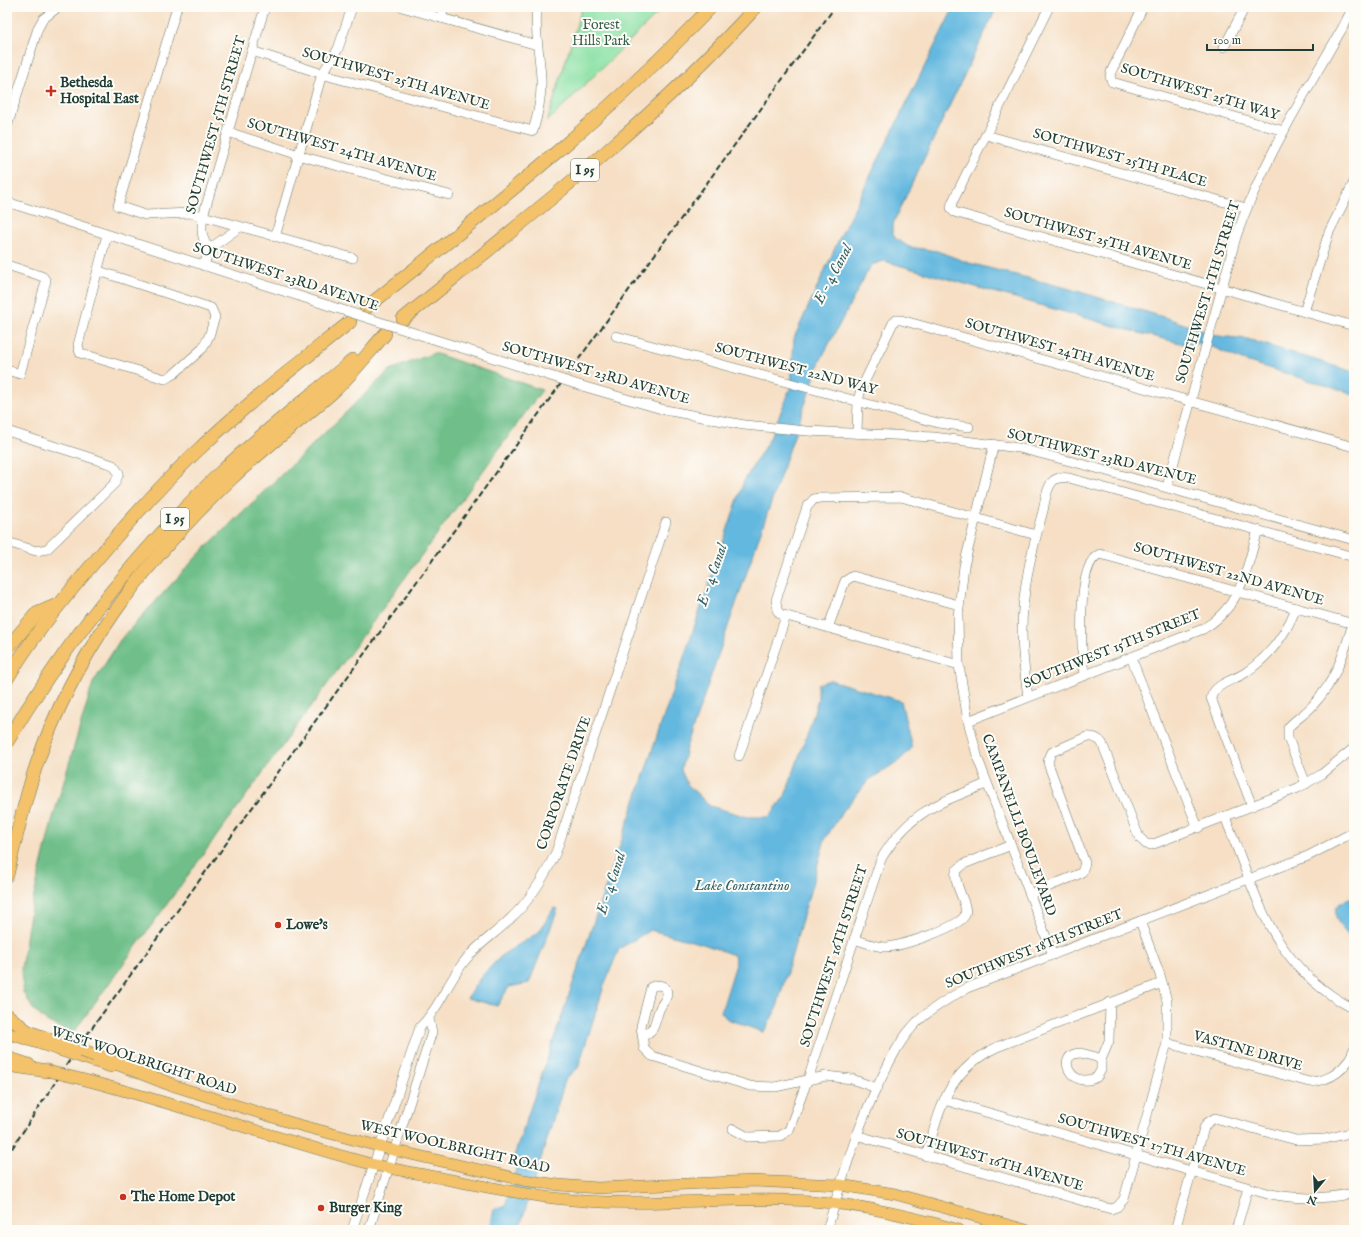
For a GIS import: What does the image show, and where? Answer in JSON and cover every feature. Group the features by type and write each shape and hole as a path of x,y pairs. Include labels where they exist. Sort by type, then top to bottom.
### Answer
{"highway":[{"name":"I 95","path":"366,308 587,126 649,69 712,7"},
{"name":"I 95","path":"403,319 618,142 676,89 756,7"},
{"name":"I 95","path":"7,679 34,637 129,520 196,452 234,417 350,322"},
{"name":"I 95","path":"7,742 41,687 85,625 116,584 158,536 212,481 250,446 386,334 336,389 268,446 193,516 143,572 120,602 79,670 51,728 30,783 7,874"},
{"path":"7,649 36,614 59,605"},
{"path":"7,1015 27,1031 51,1044 170,1084"},
{"path":"7,1065 48,1071"}],"main road":[{"name":"WEST WOOLBRIGHT ROAD","path":"7,1034 51,1044"},
{"path":"7,1057 34,1068"},
{"name":"WEST WOOLBRIGHT ROAD","path":"48,1071 173,1103 304,1145 388,1168 522,1193 580,1201 648,1204 786,1200 835,1203 902,1214 960,1230"},
{"name":"WEST WOOLBRIGHT ROAD","path":"170,1084 292,1124 509,1178 572,1186 629,1187 754,1181 840,1185 908,1197 1026,1230"}],"street":[{"path":"7,127 38,28 43,19 58,7"},
{"path":"177,7 118,206 145,215 190,213 353,258"},
{"name":"SOUTHWEST 5TH STREET","path":"209,249 205,243 202,231 203,216 265,7"},
{"path":"275,237 322,74 338,49 352,7"},
{"path":"402,7 537,45 537,7"},
{"path":"440,18 444,7"},
{"path":"986,135 1049,7"},
{"name":"SOUTHWEST 25TH WAY","path":"1143,7 1110,77 1112,82 1284,131"},
{"path":"1224,47 1244,7"},
{"name":"SOUTHWEST 11TH STREET","path":"1167,487 1190,401 1246,208 1260,176 1353,7"},
{"name":"SOUTHWEST 25TH AVENUE","path":"252,51 322,74 533,131 541,96 542,80 537,45"},
{"name":"SOUTHWEST 24TH AVENUE","path":"228,132 298,154 449,195"},
{"name":"SOUTHWEST 25TH AVENUE","path":"986,135 952,203 951,208 954,212 1354,326"},
{"name":"SOUTHWEST 25TH PLACE","path":"986,135 1246,208"},
{"path":"1304,312 1329,232 1354,182"},
{"name":"SOUTHWEST 23RD AVENUE","path":"7,202 430,338 582,386 672,412 763,427 807,431 934,437 994,444 1045,454 1354,540"},
{"path":"204,266 209,249 240,226"},
{"path":"99,271 211,308 215,316 206,344 174,374 165,379 80,353 78,345 99,271 100,258 108,234"},
{"path":"7,265 43,277 46,281 20,374 7,370"},
{"name":"SOUTHWEST 24TH AVENUE","path":"858,400 863,383 893,323 896,320 901,320 1354,447"},
{"name":"SOUTHWEST 22ND WAY","path":"616,336 858,400 938,423 969,427"},
{"path":"857,433 858,400"},
{"path":"7,431 113,465 119,473 115,483 47,549 42,551 7,542"},
{"name":"CAMPANELLI BOULEVARD","path":"994,444 965,555 959,605 959,665 968,721 986,784 1053,955"},
{"path":"1028,697 1023,654 1023,605 1029,564 1036,535 1049,489 1054,480 1064,477 1069,478 1354,557"},
{"path":"959,665 786,616 777,610 776,600 807,507 814,499 901,497 1036,535"},
{"name":"CORPORATE DRIVE","path":"352,1230 420,1027 429,1019 457,971 468,957 518,912 531,897 548,870 556,852 666,522"},
{"name":"SOUTHWEST 15TH STREET","path":"968,721 1084,676 1212,623 1225,612 1239,592 1258,530"},
{"name":"SOUTHWEST 22ND AVENUE","path":"1084,676 1082,651 1082,602 1089,564 1096,555 1105,554 1353,623"},
{"path":"828,628 844,581 853,576 959,605"},
{"path":"1252,806 1211,698 1215,688 1246,672 1267,654 1284,632 1296,608"},
{"path":"740,756 786,616"},
{"path":"1306,784 1288,738 1288,728 1313,706 1333,679 1344,653 1353,623"},
{"path":"1131,657 1198,828"},
{"path":"1030,894 1077,875 1084,868 1085,863 1048,761 1052,752 1086,737 1091,736 1099,739 1102,743 1142,841 1151,845 1198,828 1306,784 1338,762 1354,748"},
{"name":"SOUTHWEST 16TH STREET","path":"733,1129 748,1137 780,1136 785,1134 791,1126 876,869 896,836 920,814 934,805 986,784"},
{"path":"1225,817 1270,929 1288,956 1314,984 1354,1009"},
{"name":"SOUTHWEST 18TH STREET","path":"827,1230 856,1135 876,1088 898,1046 930,1010 967,988 1308,856 1354,832"},
{"path":"854,939 881,947 897,946 957,924 964,916 965,910 955,881 956,871 964,864 1011,845"},
{"path":"1137,1156 1168,1043 1168,1014 1162,983 1140,922"},
{"path":"926,1156 944,1100 957,1076 973,1060 986,1052 1110,1002 1162,983"},
{"path":"643,1037 652,1029 660,1006 666,999 667,994 665,988 661,985 651,987 641,1026 644,1048 652,1056 738,1084 763,1088 775,1087 807,1079 839,1077 858,1080 876,1088"},
{"path":"1101,1060 1109,1041 1110,1002"},
{"path":"369,1230 432,1032 429,1019"},
{"name":"VASTINE DRIVE","path":"1168,1043 1309,1082 1320,1081 1335,1075 1347,1064 1354,1049"},
{"name":"SOUTHWEST 17TH AVENUE","path":"944,1100 1271,1194 1302,1199 1320,1199 1354,1193"},
{"path":"1175,1230 1204,1128 1207,1123 1215,1118 1296,1140 1325,1139 1354,1132"},
{"name":"SOUTHWEST 16TH AVENUE","path":"856,1135 1111,1209 1117,1207 1124,1199 1137,1156"},
{"path":"1236,1230 1248,1188"}],"green space":[{"name":"Forest Hills Park","path":"582,7 664,7 547,122"},
{"path":"434,353 542,390 73,1033 46,1021 33,1009 23,992 21,969 31,908 52,821 93,683 120,640 201,552 390,370"}],"water":[{"path":"954,7 997,7 894,221 892,232 895,238 909,247 937,251 969,263 1067,288 1170,319 1218,336 1247,339 1354,372 1354,394 1242,360 1215,348 1199,343 1184,344 1139,333 884,261 871,265 820,361 686,748 681,770 687,784 710,806 748,817 769,817 785,796 818,699 818,684 830,680 901,701 912,748 900,760 869,780 843,811 825,839 777,1007 763,1032 727,1019 721,1012 736,964 734,955 703,944 650,930 619,949 605,983 578,1068 566,1078 519,1230 490,1230 494,1208 505,1206 516,1169 514,1156 744,481 770,438 791,387 794,338 840,237"},
{"path":"1354,898 1354,942 1339,923 1336,917 1336,911 1338,906 1344,901"},
{"path":"554,908 558,909 529,983 509,987 497,1006 467,998 481,977 502,955 539,932"}],"railway":[{"path":"7,1156 81,1043 835,7"}],"place":[{"name":"Bethesda Hospital East","path":"51,91"},
{"name":"Lowe's","path":"278,925"},
{"name":"The Home Depot","path":"123,1197"},
{"name":"Burger King","path":"321,1208"}],"water label":[{"name":"E - 4 Canal","path":"833,274"},
{"name":"E - 4 Canal","path":"712,575"},
{"name":"E - 4 Canal","path":"611,883"},
{"name":"Lake Constantino","path":"742,885"}]}
